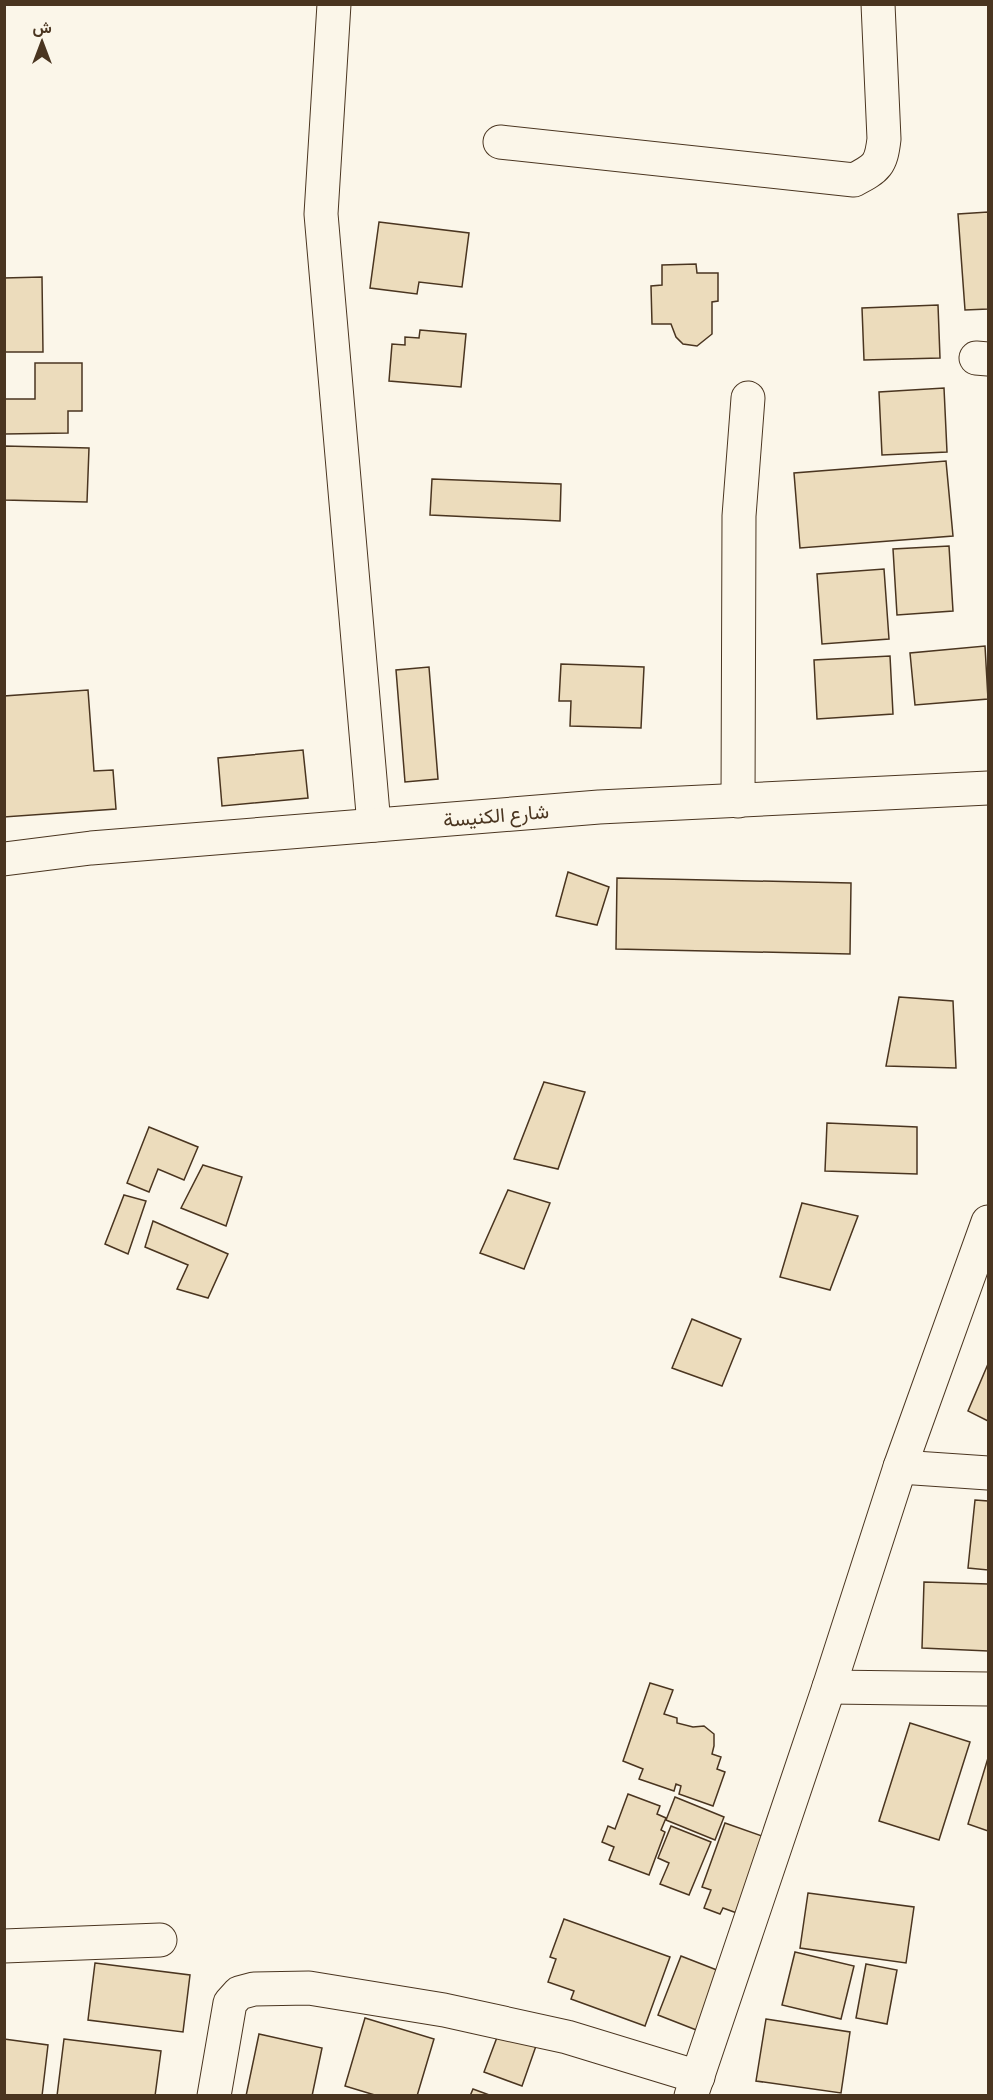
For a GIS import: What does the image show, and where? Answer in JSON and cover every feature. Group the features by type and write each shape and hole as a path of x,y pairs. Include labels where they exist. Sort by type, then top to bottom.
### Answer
{"street":[{"path":"334,4 321,214 374,825"},
{"path":"500,142 854,180 874,170 882,158 884,139 878,4"},
{"path":"738,801 739,516 747,398"},
{"name":"شارع الكنيسة","path":"4,859 91,848 599,807 988,788"},
{"path":"214,2096 230,2003 239,1993 254,1989 309,1988 444,2010 567,2037 695,2086 900,1467 988,1222"},
{"path":"900,1467 988,1473"},
{"path":"829,1687 988,1689"},
{"path":"4,1946 160,1940"}],"building":[{"path":"988,212 988,309 965,310 958,214"},
{"path":"379,222 469,233 462,287 419,282 417,294 370,288"},
{"path":"696,264 697,273 718,273 718,301 712,302 712,334 697,346 683,344 676,337 671,324 652,324 651,286 662,285 662,265"},
{"path":"42,277 43,352 4,352 4,278"},
{"path":"938,305 940,358 864,360 862,308"},
{"path":"420,330 466,334 461,387 389,381 392,344 405,345 405,337 419,338"},
{"path":"35,363 82,363 82,411 68,411 68,433 5,434 4,399 35,399"},
{"path":"944,388 947,452 882,455 879,392"},
{"path":"4,446 89,448 87,502 4,500"},
{"path":"946,461 953,536 800,548 794,473"},
{"path":"432,479 561,484 560,521 430,515"},
{"path":"949,546 953,611 897,615 893,549"},
{"path":"884,569 889,639 822,644 817,574"},
{"path":"985,646 988,699 915,705 910,653"},
{"path":"890,656 893,714 817,719 814,660"},
{"path":"561,664 644,667 641,728 570,726 571,701 559,701"},
{"path":"429,667 438,779 405,782 396,670"},
{"path":"88,690 94,771 113,770 116,809 4,817 4,696"},
{"path":"303,750 308,798 222,806 218,758"},
{"path":"568,872 609,887 597,925 556,916"},
{"path":"617,878 851,883 850,954 616,949"},
{"path":"899,997 953,1001 956,1068 886,1066"},
{"path":"544,1082 585,1092 558,1169 514,1159"},
{"path":"827,1123 917,1127 917,1174 825,1171"},
{"path":"149,1127 198,1147 184,1180 158,1169 149,1192 127,1183"},
{"path":"203,1165 242,1177 226,1226 181,1208"},
{"path":"508,1190 550,1203 524,1269 480,1253"},
{"path":"124,1195 146,1201 128,1254 105,1244"},
{"path":"802,1203 858,1216 830,1290 780,1277"},
{"path":"153,1221 228,1254 208,1298 177,1289 188,1265 145,1247"},
{"path":"692,1319 741,1339 722,1386 672,1368"},
{"path":"988,1364 988,1421 968,1411"},
{"path":"975,1500 988,1501 988,1570 968,1568"},
{"path":"924,1582 988,1584 988,1651 922,1648"},
{"path":"650,1683 673,1690 664,1714 677,1718 677,1723 693,1727 704,1726 714,1734 712,1754 721,1757 717,1769 725,1772 713,1806 679,1794 681,1786 676,1784 674,1791 639,1779 643,1769 623,1761"},
{"path":"910,1723 970,1742 939,1840 879,1821"},
{"path":"988,1758 988,1831 968,1824"},
{"path":"628,1794 660,1806 657,1814 666,1818 661,1830 665,1832 649,1875 609,1860 614,1847 602,1842 608,1826 615,1829"},
{"path":"675,1797 724,1817 715,1840 666,1820"},
{"path":"725,1823 773,1840 745,1916 723,1908 720,1914 704,1908 711,1890 702,1887"},
{"path":"671,1826 711,1842 689,1895 660,1884 669,1863 658,1858"},
{"path":"808,1893 914,1907 906,1963 800,1948"},
{"path":"564,1919 670,1957 645,2026 571,1999 574,1991 548,1982 556,1959 550,1957"},
{"path":"795,1952 854,1966 841,2019 782,2005"},
{"path":"681,1956 727,1974 704,2033 658,2015"},
{"path":"95,1963 190,1975 183,2032 88,2020"},
{"path":"866,1964 897,1970 887,2024 856,2018"},
{"path":"365,2018 434,2039 417,2096 378,2096 345,2086"},
{"path":"766,2019 850,2032 841,2093 756,2081"},
{"path":"499,2032 536,2046 522,2086 484,2072"},
{"path":"259,2034 322,2048 312,2096 246,2096"},
{"path":"4,2039 48,2045 42,2096 4,2096"},
{"path":"64,2039 161,2051 155,2096 57,2096"},
{"path":"473,2089 492,2096 470,2096"}]}
